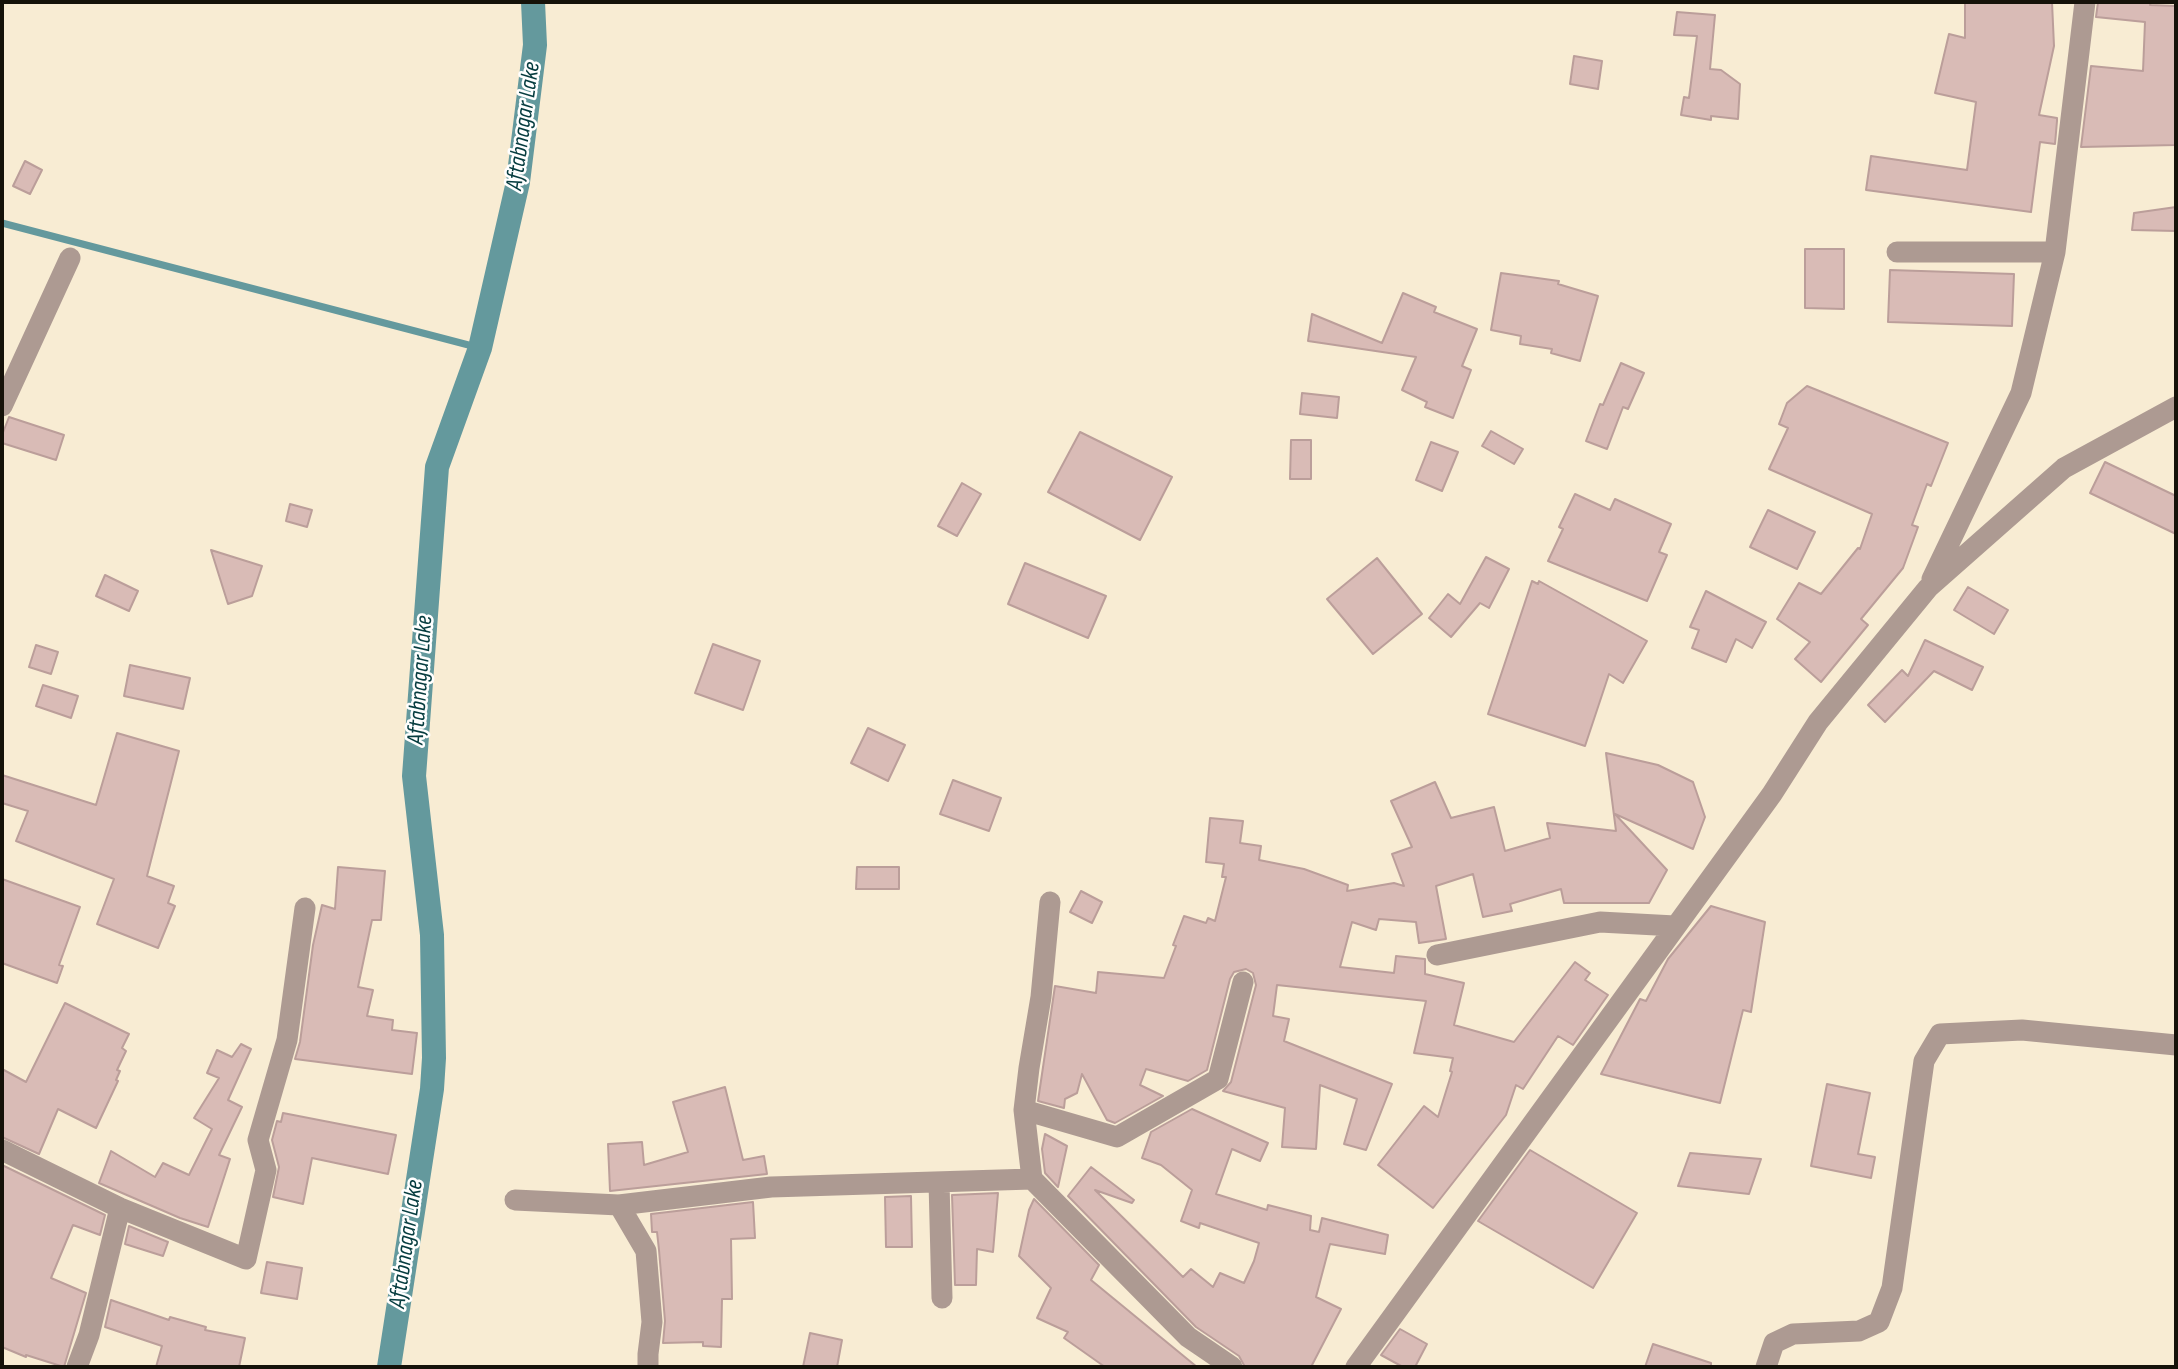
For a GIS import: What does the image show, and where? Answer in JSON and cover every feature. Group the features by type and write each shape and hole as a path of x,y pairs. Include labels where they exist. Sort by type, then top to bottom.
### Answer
{"street":[{"path":"1928,588 2021,393 2054,252 2085,2"},
{"path":"1897,252 2054,252"},
{"path":"2,406 70,258"},
{"path":"1356,1367 1772,794 1818,722 1928,588 2064,468 2176,407"},
{"path":"1051,902 1041,997 1024,1110 1032,1180 1188,1337 1231,1367"},
{"path":"2,1150 120,1208 246,1259 266,1170 257,1140 287,1040 305,908"},
{"path":"1437,955 1600,922 1675,926"},
{"path":"1024,1110 1118,1137 1218,1079 1243,982"},
{"path":"1766,1367 1774,1343 1793,1334 1858,1331 1879,1322 1892,1288 1924,1061 1940,1034 2022,1030 2176,1045"},
{"path":"515,1200 619,1205 771,1187 1032,1180"},
{"path":"939,1182 942,1297"},
{"path":"619,1205 646,1251 652,1322 648,1367"},
{"path":"77,1367 89,1335 120,1208"}],"building":[{"path":"1965,2 2052,2 2054,46 2039,115 2057,118 2055,144 2040,142 2031,212 1866,190 1871,156 1967,170 1976,102 1935,93 1949,34 1965,38"},
{"path":"2098,2 2151,2 2150,5 2176,6 2176,145 2081,147 2091,66 2143,71 2145,22 2096,17"},
{"path":"1677,12 1715,15 1710,69 1721,70 1740,84 1738,119 1711,116 1711,120 1681,115 1684,97 1689,98 1697,36 1674,35"},
{"path":"1574,56 1602,61 1598,89 1570,84"},
{"path":"25,161 42,170 30,194 13,186"},
{"path":"2176,207 2176,231 2132,230 2134,213"},
{"path":"1805,249 1844,249 1844,309 1805,308"},
{"path":"1890,270 2014,274 2012,326 1888,322"},
{"path":"1501,273 1559,281 1558,284 1598,296 1580,361 1551,353 1552,349 1520,344 1521,336 1491,330"},
{"path":"1403,293 1436,307 1434,312 1477,329 1462,366 1471,370 1453,418 1425,407 1427,402 1402,390 1416,357 1308,341 1312,314 1382,343"},
{"path":"1621,363 1644,373 1628,409 1623,407 1607,449 1586,441 1600,404 1603,405"},
{"path":"1807,386 1948,443 1931,486 1927,484 1912,525 1918,527 1903,568 1861,619 1868,625 1821,682 1795,659 1810,642 1777,619 1799,583 1821,594 1858,548 1860,549 1872,514 1769,469 1788,428 1779,424 1787,403"},
{"path":"1302,393 1339,397 1337,418 1300,414"},
{"path":"9,417 64,435 56,460 2,443"},
{"path":"1491,431 1523,449 1514,464 1482,446"},
{"path":"1080,432 1172,477 1140,540 1048,492"},
{"path":"1291,440 1311,440 1311,479 1290,479"},
{"path":"1431,442 1458,452 1442,491 1416,480"},
{"path":"2105,462 2176,496 2176,534 2090,493"},
{"path":"962,483 981,494 957,536 938,526"},
{"path":"1575,494 1610,510 1615,499 1671,524 1659,552 1667,555 1647,601 1548,561 1563,529 1559,527"},
{"path":"290,504 312,510 307,527 286,521"},
{"path":"1768,510 1815,532 1797,569 1750,547"},
{"path":"211,550 262,566 252,596 228,604"},
{"path":"1486,557 1509,569 1489,608 1480,603 1451,637 1429,618 1448,594 1460,604"},
{"path":"1377,558 1422,614 1373,654 1327,599"},
{"path":"1025,563 1106,596 1088,638 1008,604"},
{"path":"105,575 138,591 129,611 96,596"},
{"path":"1532,581 1538,584 1539,581 1647,641 1623,683 1609,674 1585,746 1488,714"},
{"path":"1968,587 2008,610 1994,634 1954,610"},
{"path":"1706,591 1766,622 1752,648 1736,639 1726,662 1692,648 1699,630 1690,627"},
{"path":"1925,640 1983,667 1972,690 1934,671 1885,722 1868,705 1902,670 1908,676"},
{"path":"713,644 760,661 743,710 695,693"},
{"path":"36,645 58,652 51,674 29,667"},
{"path":"130,665 190,678 183,709 124,696"},
{"path":"43,685 78,696 71,718 36,706"},
{"path":"868,728 905,745 888,781 851,763"},
{"path":"117,733 179,751 147,876 174,886 168,903 175,906 158,948 97,924 114,879 16,841 28,811 2,803 2,775 96,805"},
{"path":"1606,753 1658,765 1693,782 1705,817 1693,849 1615,814 1667,870 1649,903 1564,903 1561,889 1510,904 1512,911 1483,917 1473,874 1436,886 1446,939 1419,943 1416,922 1379,919 1376,930 1352,922 1340,967 1394,973 1396,956 1425,959 1425,974 1464,983 1454,1025 1514,1042 1575,962 1590,973 1585,980 1608,995 1573,1045 1558,1036 1523,1089 1516,1085 1506,1115 1433,1208 1378,1165 1424,1106 1438,1117 1452,1072 1453,1058 1414,1053 1426,1001 1277,985 1273,1016 1289,1019 1284,1041 1392,1084 1366,1150 1344,1144 1357,1099 1320,1085 1316,1149 1282,1147 1285,1108 1223,1091 1231,1082 1256,985 1253,973 1246,969 1234,972 1230,979 1207,1070 1188,1081 1146,1069 1140,1085 1163,1096 1115,1123 1107,1120 1082,1074 1077,1093 1065,1099 1064,1108 1038,1101 1055,986 1096,993 1098,972 1164,978 1184,916 1206,923 1208,918 1215,921 1226,877 1222,877 1224,864 1206,862 1210,818 1243,821 1240,843 1261,846 1259,860 1304,869 1348,885 1347,891 1394,883 1404,886 1392,854 1412,847 1391,801 1435,782 1451,818 1494,807 1505,851 1550,838 1547,823 1616,831"},
{"path":"953,780 1001,798 989,831 940,814"},
{"path":"338,867 385,871 381,920 372,920 358,987 373,990 367,1016 393,1020 392,1030 417,1033 412,1074 295,1059 300,1042 313,945 322,905 335,909"},
{"path":"857,867 899,867 899,889 856,889"},
{"path":"2,879 80,907 59,965 63,966 57,983 2,963"},
{"path":"1081,891 1102,902 1092,923 1070,912"},
{"path":"1711,906 1765,922 1751,1012 1743,1010 1720,1103 1601,1074 1640,999 1646,1001 1668,959"},
{"path":"65,1003 129,1034 122,1048 126,1051 117,1070 120,1071 116,1080 118,1081 96,1128 58,1109 39,1154 2,1137 2,1069 26,1082"},
{"path":"241,1044 251,1049 228,1100 242,1107 219,1155 230,1159 208,1227 180,1218 99,1183 111,1151 155,1177 163,1163 189,1175 212,1129 194,1118 219,1078 207,1073 217,1050 232,1057"},
{"path":"1827,1084 1870,1093 1858,1154 1875,1157 1871,1178 1811,1166"},
{"path":"725,1087 743,1160 764,1156 767,1174 610,1191 608,1144 642,1142 644,1165 688,1152 673,1102"},
{"path":"1192,1109 1268,1143 1260,1161 1232,1149 1216,1194 1267,1210 1268,1205 1311,1216 1310,1230 1319,1232 1322,1218 1388,1235 1385,1254 1330,1244 1316,1297 1341,1309 1311,1367 1245,1367 1239,1356 1196,1327 1068,1196 1091,1167 1134,1200 1132,1203 1095,1190 1183,1277 1191,1269 1213,1287 1220,1273 1244,1283 1259,1243 1200,1223 1199,1228 1181,1221 1192,1190 1161,1165 1142,1158 1151,1132"},
{"path":"283,1113 396,1135 388,1174 312,1158 303,1204 273,1197 279,1167 272,1140 277,1121 281,1122"},
{"path":"1045,1134 1067,1146 1058,1187 1045,1173 1042,1149"},
{"path":"1530,1150 1637,1213 1593,1288 1478,1221"},
{"path":"1690,1153 1761,1159 1749,1194 1678,1186"},
{"path":"2,1165 105,1215 100,1235 73,1225 51,1278 86,1293 64,1367 26,1357 2,1347"},
{"path":"998,1193 993,1252 977,1249 976,1285 955,1285 952,1195"},
{"path":"911,1196 912,1247 886,1247 885,1197"},
{"path":"1034,1199 1099,1265 1091,1280 1197,1367 1105,1367 1064,1338 1068,1332 1037,1318 1051,1288 1019,1256"},
{"path":"753,1202 755,1238 731,1239 732,1299 722,1299 721,1347 703,1346 703,1342 663,1343 665,1321 659,1250 657,1232 652,1232 651,1214"},
{"path":"129,1226 168,1242 163,1256 125,1244"},
{"path":"267,1262 302,1268 297,1299 261,1293"},
{"path":"111,1300 169,1320 170,1317 206,1327 205,1330 245,1338 239,1367 156,1367 162,1346 105,1327"},
{"path":"1400,1329 1427,1344 1415,1367 1403,1367 1381,1355"},
{"path":"810,1333 842,1340 837,1367 803,1367"},
{"path":"1653,1344 1711,1363 1711,1367 1645,1367"}],"waterway":[{"name":"Aftabnagar Lake","path":"389,1367 432,1089 434,1058 432,935 414,776 437,467 480,348 518,182 535,45 533,2"},
{"path":"2,223 480,348"}]}
